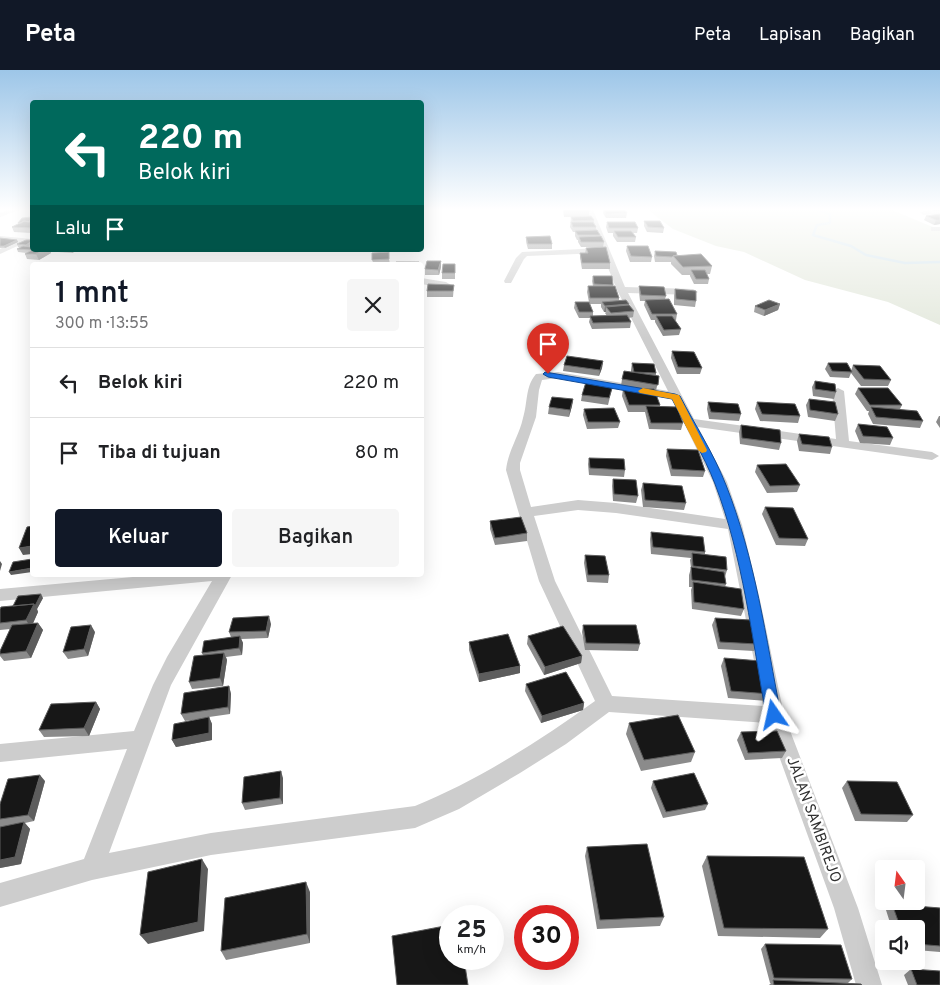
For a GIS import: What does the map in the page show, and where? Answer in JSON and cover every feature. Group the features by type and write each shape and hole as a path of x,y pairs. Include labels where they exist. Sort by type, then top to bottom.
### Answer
{"street":[{"path":"508,281 520,258 525,254 551,253"},
{"name":"JALAN SAMBIREJO","path":"607,253 622,290 720,482 735,525 752,600 774,715 846,908 869,985"},
{"path":"424,281 446,284"},
{"path":"622,290 693,292"},
{"path":"606,704 560,611 548,581 513,470 513,460 529,419 536,383 540,376 558,375 675,396"},
{"path":"838,391 843,444"},
{"path":"688,422 932,456"},
{"path":"526,512 578,505 616,508 735,525"},
{"path":"0,595 197,577"},
{"path":"92,868 162,685 176,657 223,577"},
{"path":"0,895 92,868 211,844 415,817 451,802 513,766 559,738 606,704 774,715"},
{"path":"0,753 142,739"}],"shaded area":[{"path":"746,253 940,253 940,325 888,302 805,280"}],"building":[{"path":"372,253 389,253 389,259 372,260"},
{"path":"580,253 607,253 610,263 582,263"},
{"path":"630,253 650,253 652,257 631,256"},
{"path":"655,253 676,253 677,255 672,257 656,256"},
{"path":"701,254 712,266 683,267 673,256"},
{"path":"427,261 441,261 438,270 425,269"},
{"path":"443,264 455,264 455,273 442,273"},
{"path":"691,270 705,270 709,279 696,279"},
{"path":"593,276 612,276 613,285 594,284"},
{"path":"428,284 454,285 453,291 427,291"},
{"path":"588,286 615,286 619,298 590,298"},
{"path":"639,286 664,287 666,296 641,295"},
{"path":"675,289 696,291 696,301 676,299"},
{"path":"669,299 677,314 652,314 645,300"},
{"path":"626,300 629,304 605,306 602,302"},
{"path":"769,300 780,304 765,310 755,306"},
{"path":"575,302 589,302 593,312 579,312"},
{"path":"629,305 634,311 611,313 606,307"},
{"path":"627,315 631,322 593,323 590,316"},
{"path":"656,316 672,316 681,329 664,330"},
{"path":"672,351 694,352 702,368 678,367"},
{"path":"567,356 603,361 600,370 564,365"},
{"path":"632,363 654,364 656,373 634,372"},
{"path":"828,363 847,363 852,372 832,371"},
{"path":"853,365 880,366 891,380 864,379"},
{"path":"624,371 659,376 658,385 622,379"},
{"path":"815,381 835,384 836,392 815,389"},
{"path":"586,382 613,385 609,398 582,395"},
{"path":"858,388 888,388 902,405 870,405"},
{"path":"623,389 654,389 660,405 629,405"},
{"path":"552,397 573,399 570,410 549,407"},
{"path":"809,399 835,402 838,414 810,410"},
{"path":"708,402 738,404 741,414 711,412"},
{"path":"757,402 795,404 800,416 762,414"},
{"path":"646,406 677,407 683,423 651,423"},
{"path":"871,407 917,411 923,421 876,417"},
{"path":"614,408 620,422 588,422 584,409"},
{"path":"858,424 887,427 893,438 863,436"},
{"path":"741,425 780,430 781,443 742,438"},
{"path":"799,434 829,437 832,447 802,444"},
{"path":"667,449 698,450 705,471 672,469"},
{"path":"589,458 624,459 625,470 590,468"},
{"path":"786,464 800,485 770,486 757,465"},
{"path":"613,479 636,480 638,496 614,494"},
{"path":"643,483 682,486 686,503 645,500"},
{"path":"765,507 793,508 808,539 779,538"},
{"path":"521,517 527,533 495,538 490,521"},
{"path":"30,526 30,546 19,548 27,527"},
{"path":"651,532 703,537 705,552 653,547"},
{"path":"692,553 726,557 727,570 693,566"},
{"path":"585,555 605,556 609,575 588,575"},
{"path":"30,559 30,568 9,572 13,562"},
{"path":"691,567 724,572 726,584 692,580"},
{"path":"693,582 741,589 744,609 694,602"},
{"path":"41,594 35,606 34,604 13,606 18,596"},
{"path":"34,604 26,620 0,623 1,607"},
{"path":"269,616 266,631 229,632 233,618"},
{"path":"715,618 751,620 757,644 720,642"},
{"path":"38,623 26,651 0,654 12,625"},
{"path":"91,625 84,649 63,652 71,627"},
{"path":"583,625 636,625 640,644 586,643"},
{"path":"563,626 582,656 545,667 528,636"},
{"path":"508,634 520,666 479,674 469,642"},
{"path":"240,636 239,648 202,653 204,641"},
{"path":"224,653 220,678 189,682 194,656"},
{"path":"724,658 761,661 770,694 731,691"},
{"path":"566,672 584,703 542,716 526,684"},
{"path":"229,686 228,707 181,714 184,693"},
{"path":"96,702 84,728 39,730 51,704"},
{"path":"678,715 695,752 644,760 629,723"},
{"path":"209,717 209,733 172,740 174,724"},
{"path":"777,731 786,751 748,753 741,732"},
{"path":"281,771 280,798 242,803 244,777"},
{"path":"694,773 708,804 666,812 653,781"},
{"path":"40,775 28,815 0,819 0,804 8,779"},
{"path":"847,781 897,782 913,815 861,814"},
{"path":"24,822 15,857 0,860 0,827"},
{"path":"647,844 664,917 600,920 587,847"},
{"path":"707,856 804,857 828,929 724,928"},
{"path":"202,859 198,922 140,935 148,872"},
{"path":"306,882 307,934 221,951 225,898"},
{"path":"925,907 940,908 940,946 925,945 925,920 898,920 894,910 925,910"},
{"path":"439,927 439,970 466,970 468,985 397,985 392,936"},
{"path":"765,944 841,945 852,979 774,978"},
{"path":"911,970 940,971 940,985 917,985"},
{"path":"773,980 861,984 862,985 774,985"}],"waterway":[{"path":"862,253 905,263 940,262"}],"slow traffic":[{"path":"643,391 675,396 702,450"}],"route":[{"path":"548,374 675,396 720,482 735,525 752,600 774,715"}]}
